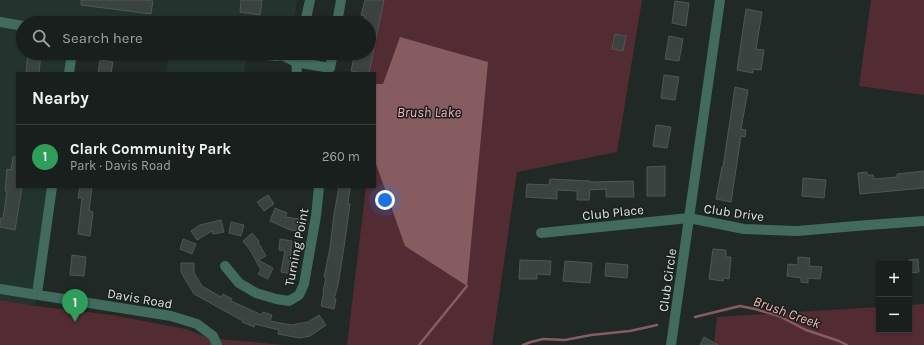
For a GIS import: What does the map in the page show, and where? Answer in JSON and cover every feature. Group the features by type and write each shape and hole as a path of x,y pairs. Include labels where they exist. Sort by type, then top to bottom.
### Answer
{"street":[{"path":"307,16 310,0"},
{"path":"338,16 341,0"},
{"name":"Club Drive","path":"720,0 689,218 744,229 797,231 924,221"},
{"path":"0,22 16,25"},
{"path":"69,72 71,60"},
{"path":"297,60 297,72"},
{"path":"306,60 330,68 332,60"},
{"path":"36,294 52,188"},
{"name":"Turning Point","path":"225,266 239,283 256,293 289,301 299,295 304,284 316,216 319,188"},
{"name":"Club Place","path":"541,233 689,218"},
{"name":"Club Circle","path":"671,345 689,218"},
{"name":"Davis Road","path":"0,289 171,316 196,324 213,336 218,345"}],"shaded area":[{"path":"0,0 297,0 295,16 16,16 16,60 69,60 67,72 16,72 16,188 51,188 35,306 0,300"},
{"path":"371,0 642,0 617,152 517,172 492,345 347,345 366,188 376,188 376,72 352,72 355,60 376,60 376,16 370,16"},
{"path":"871,0 924,0 924,95 859,86"},
{"path":"169,60 246,60 244,72 166,72"},
{"path":"0,300 35,306 112,315 186,329 208,338 285,345 0,345"},
{"path":"924,304 924,345 714,345 717,317 876,307 876,333 912,333 912,305"}],"water":[{"name":"Brush Lake","path":"400,37 488,62 467,286 405,246 376,164 376,84 383,84"}],"building":[{"path":"81,0 153,1 151,14 81,5"},
{"path":"241,0 262,0 260,15 240,12"},
{"path":"365,0 384,0 376,39 376,16 361,15"},
{"path":"675,1 689,3 686,26 672,23"},
{"path":"746,9 762,12 756,49 764,50 761,70 753,69 753,73 737,70"},
{"path":"615,34 626,36 623,51 612,49"},
{"path":"669,36 683,39 679,61 665,59"},
{"path":"27,60 40,60 39,72 26,72"},
{"path":"100,60 113,62 111,72 98,72"},
{"path":"353,60 372,60 369,72 351,71"},
{"path":"664,75 679,77 675,100 661,98"},
{"path":"735,87 748,90 741,129 746,130 745,137 741,136 731,202 716,199 723,167"},
{"path":"656,125 671,127 667,148 653,146"},
{"path":"13,157 16,157 16,188 22,188 15,230 0,227 0,218 3,219 7,191 5,191 7,169 11,170"},
{"path":"665,166 665,196 647,196 647,167"},
{"path":"924,171 924,188 860,194 858,173 867,172 867,175 873,175 874,179 897,177 897,174"},
{"path":"803,178 826,180 824,198 802,196"},
{"path":"550,179 590,182 633,181 634,197 606,197 606,189 590,190 589,200 577,200 577,191 557,190 557,199 526,197 527,184 549,185"},
{"path":"80,188 92,188 89,211 93,212 90,236 78,234 82,198 78,198"},
{"path":"339,188 350,188 348,204 350,204 338,285 334,299 336,299 334,309 321,306"},
{"path":"268,195 274,204 264,211 257,202"},
{"path":"275,208 287,213 285,217 300,219 298,231 290,230 270,221"},
{"path":"221,220 224,232 213,234 212,231 197,240 191,231 200,225"},
{"path":"231,222 244,225 241,236 229,233"},
{"path":"252,233 259,241 258,242 266,256 258,260 273,268 268,279 258,274 261,270 250,250 243,241"},
{"path":"183,239 196,244 192,254 180,249"},
{"path":"280,239 292,241 290,261 294,262 292,274 281,272 285,251 279,250"},
{"path":"713,249 726,250 726,257 731,257 729,279 724,278 723,281 709,279"},
{"path":"72,255 86,257 84,276 70,275"},
{"path":"798,257 810,258 809,266 822,267 820,279 808,278 808,283 801,282 801,278 787,276 788,264 798,265"},
{"path":"918,259 919,272 912,273 912,261 909,260"},
{"path":"520,260 551,261 550,275 537,274 537,279 519,279"},
{"path":"565,261 592,263 590,283 563,281"},
{"path":"181,263 194,263 194,273 202,286 221,297 223,294 232,299 231,301 262,315 263,312 272,315 270,321 291,325 308,322 319,315 326,325 310,336 299,338 278,334 279,330 255,324 254,327 242,322 243,321 194,294 181,272"},
{"path":"606,263 628,265 627,278 605,276"},
{"path":"704,337 718,345 700,345"}],"waterway":[{"path":"419,345 467,286"},
{"name":"Brush Creek","path":"695,317 740,306 779,316 806,330 847,345"},
{"name":"Brush Creek","path":"523,345 543,339 565,340 591,335 630,331 657,325"}],"place":[{"name":"Clark Community Park","path":"75,322"}]}
